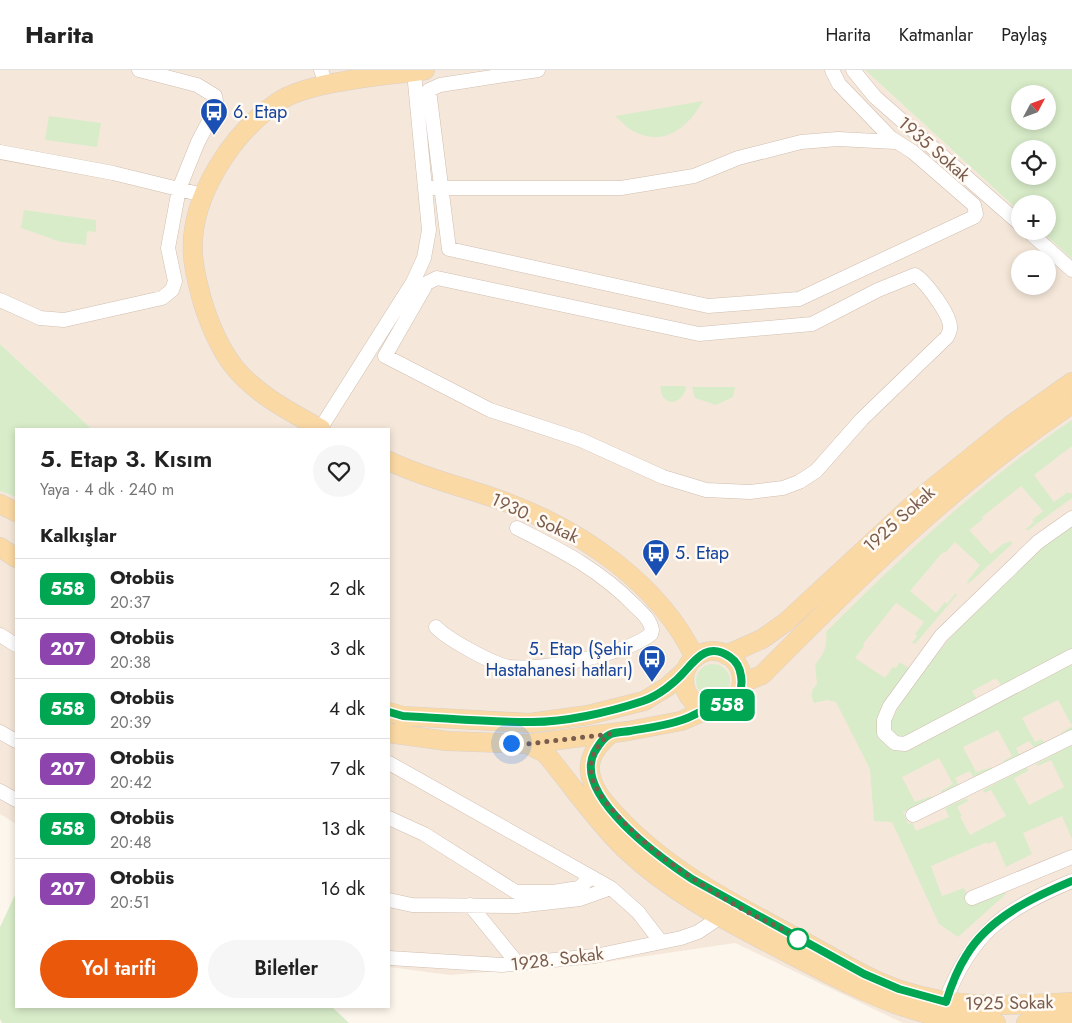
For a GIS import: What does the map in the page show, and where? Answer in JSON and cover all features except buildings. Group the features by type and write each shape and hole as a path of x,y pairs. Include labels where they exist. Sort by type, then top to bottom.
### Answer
{"main road":[{"path":"318,428 286,410 254,386 235,368 220,345 206,314 197,281 193,254 196,225 203,195 229,152 251,125 278,101 310,87 324,77 419,71"},
{"name":"1925 Sokak","path":"726,655 762,639 786,622 919,499 1010,425 1072,382"},
{"name":"1925 Sokak","path":"742,684 762,675 768,670 839,598 917,524 1020,441 1072,404"},
{"name":"1930. Sokak","path":"390,461 509,503 558,525 582,540 620,566 676,624 691,664"},
{"path":"0,503 15,507"},
{"path":"0,503 15,511"},
{"path":"0,546 15,552"},
{"path":"0,546 15,557"},
{"path":"390,712 403,716 530,722 588,715 644,700 667,687 691,664 710,652 726,655 738,667 742,684 739,692 727,705 709,709 694,702 688,695 685,687 691,664"},
{"name":"1925 Sokak","path":"390,733 447,741 527,744 610,734 681,721 709,709"},
{"name":"1925 Sokak","path":"610,734 598,744 592,757 590,772 595,788 629,829 665,861 746,911 864,974 899,989 946,1002 979,1006 1072,1002"},
{"name":"1925 Sokak","path":"527,744 545,753 625,849 678,892 720,918 856,989 893,1005 941,1018 996,1023"},
{"name":"1925 Sokak","path":"1026,1023 1072,1020"}],"street":[{"path":"0,300 40,318 64,320 167,296 175,281 168,248 179,188 198,142 217,106 215,96 197,84 138,70"},
{"path":"538,70 440,85 429,90 449,249 708,306 799,299 974,217 976,210 974,205 913,152 895,142 839,84 832,70"},
{"name":"1935 Sokak","path":"852,70 875,97 1011,216"},
{"path":"321,428 413,282 424,258 429,230 419,71"},
{"path":"426,188 621,188 694,176 738,158 801,142 838,139 895,142"},
{"path":"0,152 113,173 203,195"},
{"path":"1038,240 1072,270"},
{"path":"371,348 385,356 490,410 581,440 663,477 706,490 750,492 783,488 799,482 816,472 862,420 947,337 950,329 943,309 922,280 915,275 878,290 812,324 699,334 437,278 427,283 385,356"},
{"path":"1072,518 1038,542 941,636 890,706 884,720 884,733 896,743 906,744 1072,656"},
{"path":"436,627 444,636 498,663 516,667 589,658 624,648 650,634 652,630 648,619 613,583 572,556 516,528"},
{"path":"572,556 582,540"},
{"path":"0,635 15,644"},
{"path":"0,732 15,740"},
{"path":"913,815 1072,737"},
{"path":"390,764 611,888 638,912 661,942"},
{"path":"0,791 15,799"},
{"path":"390,818 424,834 516,892 553,892 579,888 591,877"},
{"path":"972,898 1072,857"},
{"path":"946,1002 966,954 989,929 1038,895 1072,881"},
{"path":"390,900 412,905 516,906 580,899 611,888"},
{"path":"470,905 518,964"},
{"name":"1928. Sokak","path":"390,958 460,964 518,964 595,956 698,932 720,918"}],"shaded area":[{"path":"0,70 865,70 1011,204 1011,240 1051,240 1072,259 1072,1023 903,1023 735,943 592,964 450,975 390,967 390,428 91,428 0,344"},
{"path":"0,491 15,497 15,823 0,814"}],"green space":[{"path":"865,70 1072,70 1072,259 1051,240 1056,240 1056,195 1011,195 1011,204"},
{"path":"703,101 684,126 667,135 658,137 634,132 615,116"},
{"path":"49,116 101,123 97,147 45,140"},
{"path":"24,210 96,220 96,232 87,231 86,245 61,242 21,228"},
{"path":"0,344 91,428 15,428 15,497 0,491"},
{"path":"660,386 686,386 684,394 678,400 671,402 663,397"},
{"path":"692,387 735,387 733,397 716,405 695,398"},
{"path":"1072,420 1072,446 1034,475 1054,502 1068,492 1070,494 1072,492 1072,498 1027,531 1026,529 1034,522 1032,520 1043,511 1021,486 982,517 983,519 969,530 991,554 1003,544 1011,541 1012,544 968,584 967,582 980,565 955,542 946,552 942,553 910,591 936,613 945,602 947,604 956,593 957,595 915,644 912,643 917,636 915,634 924,622 896,603 863,644 864,646 855,658 885,678 893,667 896,668 900,662 909,668 880,711 877,724 906,752 1072,663 1072,726 1058,700 1022,718 1035,742 1042,739 1045,744 1035,749 1029,741 1016,748 1020,756 1005,764 1003,761 1012,756 998,730 963,747 976,772 992,767 993,770 974,779 970,771 955,778 959,786 943,795 941,791 953,784 939,758 902,777 915,802 931,796 932,799 903,812 908,824 912,822 916,831 949,817 945,808 967,798 968,801 957,807 970,835 1006,816 991,790 984,793 983,790 1027,767 1028,771 1014,778 1029,805 1064,787 1051,760 1038,766 1036,764 1072,745 1072,839 1062,816 1023,833 1032,854 1006,867 995,841 988,844 987,842 931,866 942,896 964,888 971,903 1004,891 1006,894 958,937 939,924 892,822 874,821 870,769 836,702 827,700 814,703 812,691 817,684 815,665 825,649 826,632 884,575 944,520 1006,468"},
{"path":"1072,525 1072,648 1002,686 996,678 972,691 977,699 907,737 897,737 891,728 891,720 909,692 950,639 995,590"},
{"path":"713,664 720,665 725,669 729,674 729,688 725,693 720,697 713,698 706,697 701,693 697,688 696,681 697,674 701,669 706,665"},
{"path":"1072,726 1072,730 1062,735 1061,733"},
{"path":"15,895 15,1008 333,1008 349,1023 2,1023 0,1019 0,927"}],"bus line":[{"name":"558","path":"390,712 403,716 530,722 588,715 644,700 667,687 702,653 718,652 726,655 733,660 741,675 742,684 734,700 727,705 709,709 681,721 610,734 598,744 592,757 590,772 595,788 603,800 629,829 665,861 692,879 746,911 864,974 899,989 946,1002 966,954 989,929 1016,908 1038,895 1072,881"}],"place":[{"name":"6. Etap","path":"214,136"},
{"name":"5. Etap","path":"656,577"},
{"name":"5. Etap (Şehir Hastahanesi hatları)","path":"652,683"}],"route":[{"path":"511,743 527,744 610,734 598,744 592,757 590,772 595,788 603,800 629,829 665,861 692,879 798,939"}]}
